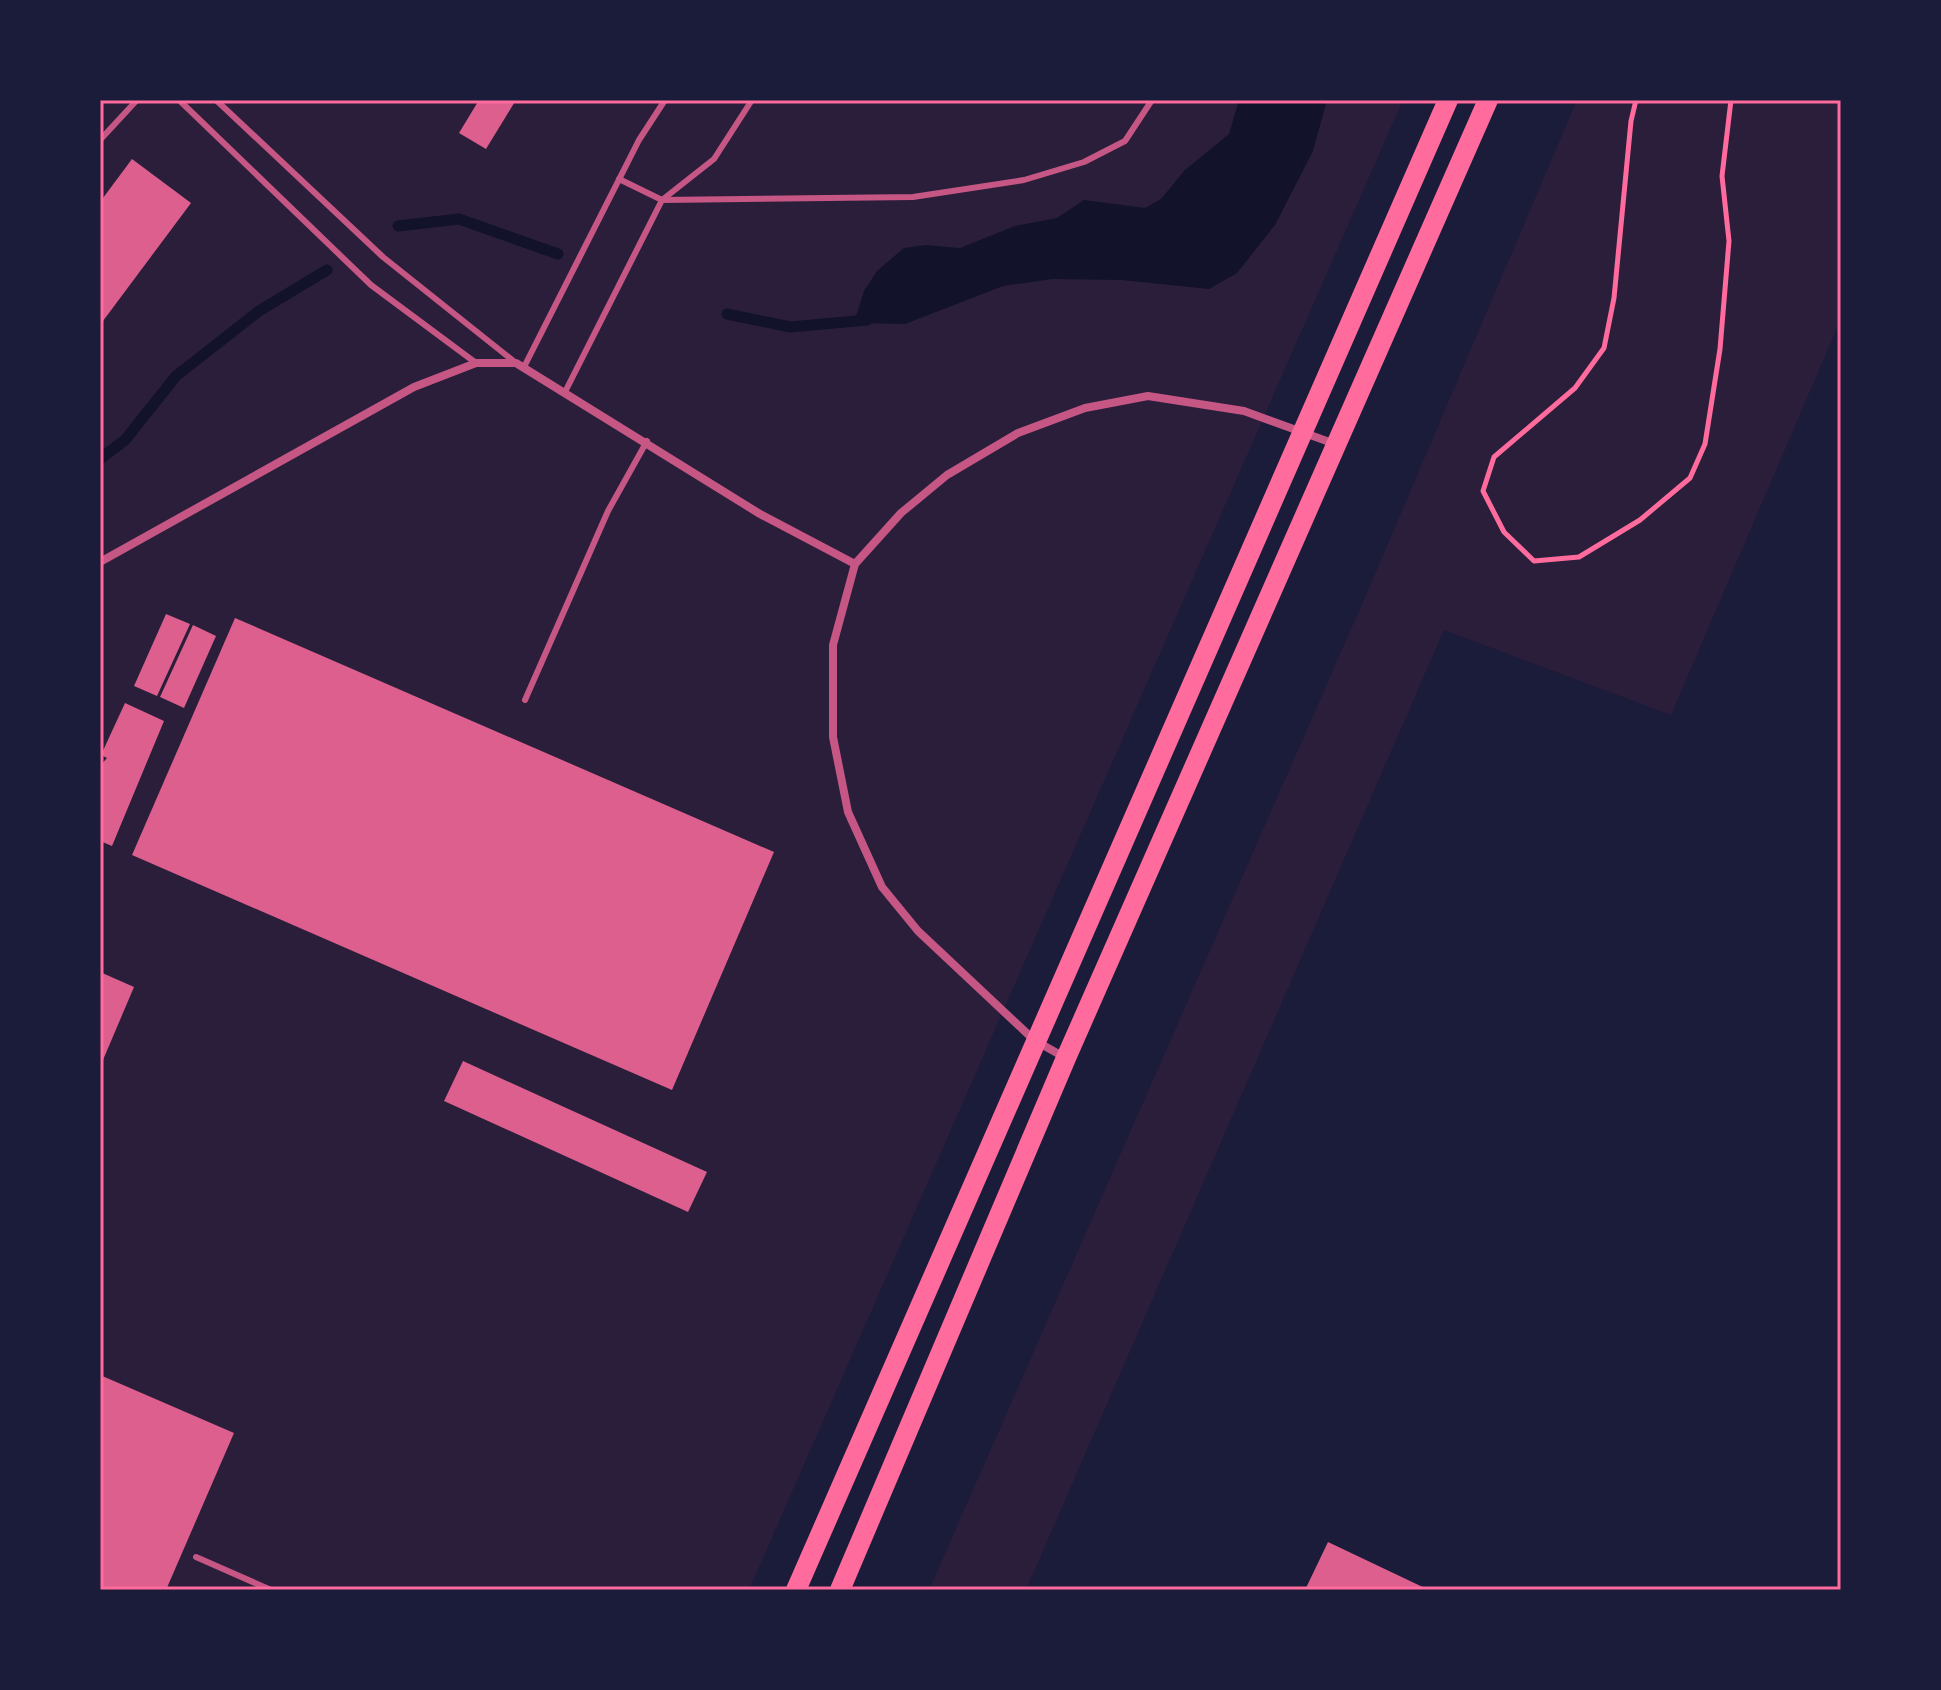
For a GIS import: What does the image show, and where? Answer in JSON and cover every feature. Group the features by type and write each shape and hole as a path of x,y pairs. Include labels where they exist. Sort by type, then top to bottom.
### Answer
{"main road":[{"path":"796,1590 1034,1040 1448,100"},
{"path":"840,1590 1066,1058 1488,100"}],"street":[{"path":"100,562 414,387 476,363 520,365 647,441 760,514 855,564"},
{"path":"1066,1058 1034,1040 918,931 882,887 848,812 833,737 833,645 855,564 901,513 947,475 1018,433 1085,408 1148,396 1244,411 1336,444"}],"lane":[{"path":"100,140 137,100"},
{"path":"179,100 371,285 476,363"},
{"path":"216,100 383,257 520,365 619,179 665,100"},
{"path":"565,392 662,200 714,159 752,100"},
{"path":"619,179 662,200 913,197 1024,180 1084,162 1125,141 1152,100"},
{"path":"525,700 608,511 647,441"},
{"path":"196,1557 271,1590"}],"path":[{"path":"1636,100 1631,121 1614,298 1604,348 1575,388 1494,457 1483,491 1504,532 1534,561 1579,557 1640,520 1690,478 1705,444 1720,349 1729,241 1722,176 1731,100"}],"shaded area":[{"path":"100,100 1403,100 749,1590 100,1590"},
{"path":"1239,100 1327,100 1313,151 1275,225 1237,273 1209,289 1122,280 1052,279 1003,286 905,324 854,323 864,291 877,271 904,248 925,245 960,248 1015,226 1057,218 1084,200 1145,208 1161,199 1185,170 1229,134"},
{"path":"1577,100 1841,100 1841,319 1671,715 1444,630 1026,1590 929,1590 1366,595"}],"building":[{"path":"479,100 516,100 486,149 459,133"},
{"path":"132,159 191,203 100,325 100,202"},
{"path":"166,614 190,624 157,696 134,686"},
{"path":"235,618 774,852 672,1090 132,855"},
{"path":"193,625 216,636 184,708 160,697"},
{"path":"125,703 164,721 112,846 100,841 100,766 107,758 101,755"},
{"path":"100,972 134,987 100,1067"},
{"path":"463,1061 707,1172 688,1212 444,1101"},
{"path":"100,1375 234,1433 166,1590 100,1590"},
{"path":"1328,1542 1429,1590 1305,1590"}],"waterway":[{"path":"398,226 459,219 558,254"},
{"path":"100,459 125,440 176,376 259,311 327,270"},
{"path":"727,314 790,327 867,320"}]}
